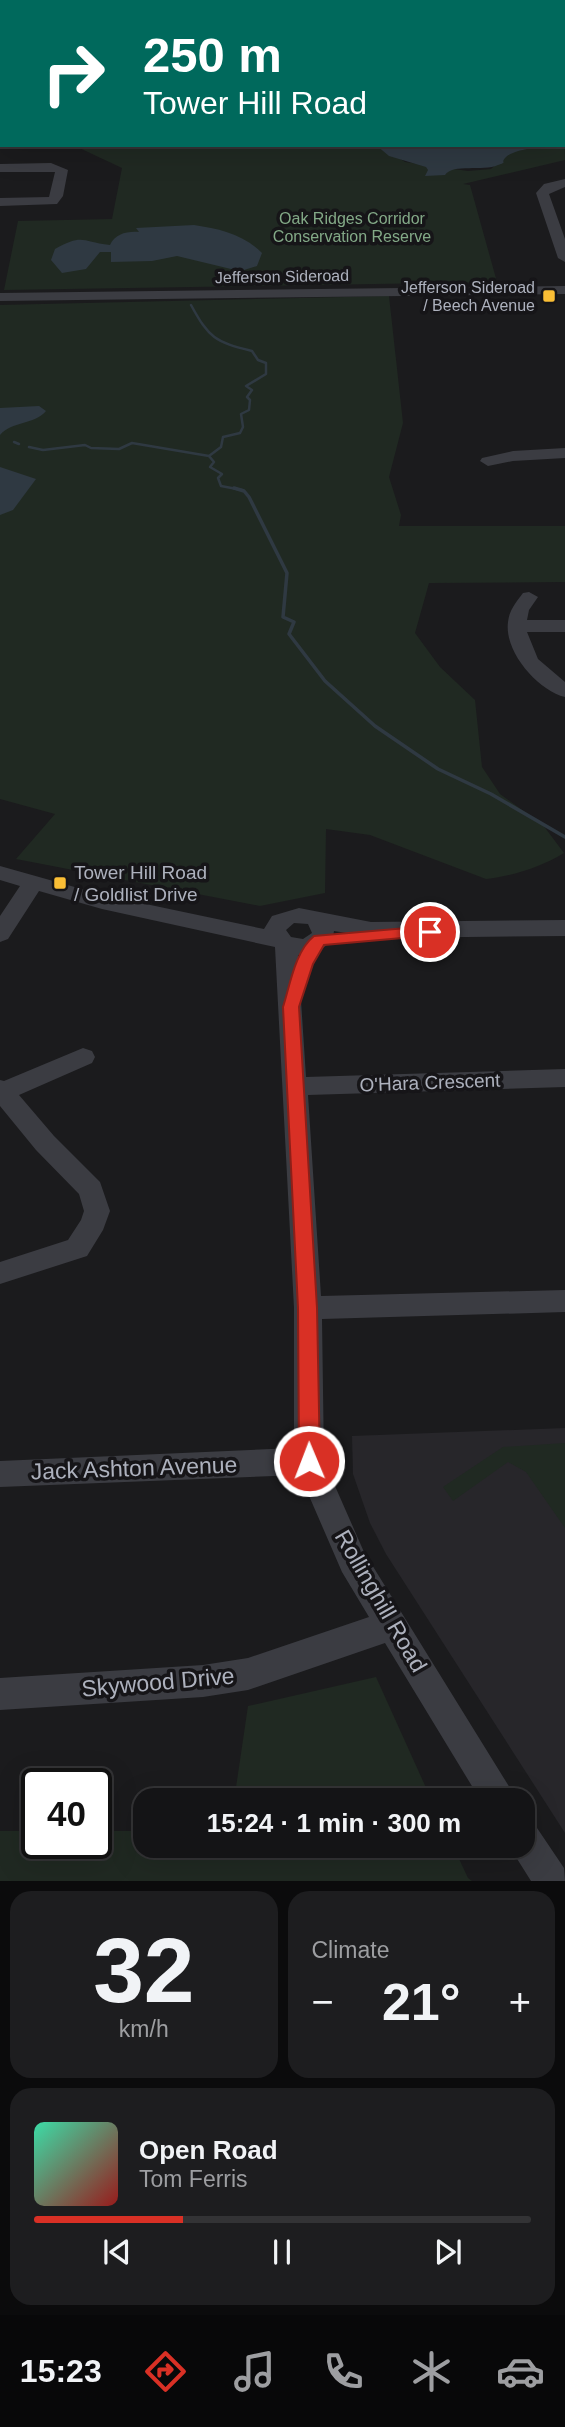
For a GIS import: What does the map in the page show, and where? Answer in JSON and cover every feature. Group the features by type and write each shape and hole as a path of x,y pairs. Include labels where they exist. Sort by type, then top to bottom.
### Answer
{"street":[{"path":"0,168 51,167 62,170 58,196 52,201 0,202"},
{"path":"565,183 548,187 542,192 565,258"},
{"name":"Jefferson Sideroad","path":"0,297 565,290"},
{"path":"488,461 513,456 565,453"},
{"path":"529,597 519,608 517,637 527,658 541,674 565,691"},
{"path":"517,626 565,626"},
{"path":"0,873 160,915 282,935 301,947 317,935 565,928"},
{"path":"0,934 34,882"},
{"path":"282,935 295,915 317,935"},
{"name":"Rollinghill Road","path":"282,935 291,1007 308,1308 309,1461 353,1562 493,1788"},
{"name":"Rollinghill Road","path":"291,1007 300,975 317,935"},
{"path":"0,1273 76,1248 94,1223 97,1211 91,1189 45,1143 1,1091 83,1057"},
{"name":"O'Hara Crescent","path":"296,1086 565,1078"},
{"path":"308,1308 565,1301"},
{"name":"Jack Ashton Avenue","path":"0,1474 309,1461"},
{"name":"Skywood Drive","path":"0,1694 203,1681 248,1674 392,1625"},
{"path":"535,1855 551,1881"}],"shaded area":[{"path":"378,147 528,147 510,154 503,163 492,167 455,169 445,175 425,176 428,170 426,167 389,156"},
{"path":"194,225 222,231 247,241 262,253 257,266 244,270 231,269 177,256 152,261 111,262 111,252 100,252 86,269 62,273 51,260 55,249 72,241 110,245 122,234 139,232 136,228"},
{"path":"39,406 46,411 0,435 0,408"},
{"path":"0,467 36,479 13,510 0,515"},
{"path":"565,1428 565,1833 386,1554 370,1523 353,1474 352,1436"}],"green space":[{"name":"Oak Ridges Corridor Conservation Reserve","path":"77,147 383,147 405,162 468,171 491,169 514,147 565,147 565,160 463,184 470,185 497,282 4,290 18,221 112,219 122,168"},
{"path":"389,296 403,423 389,477 401,515 399,526 565,526 565,582 429,583 415,633 440,667 475,700 482,767 500,794 543,825 564,853 526,870 486,879 370,835 326,829 325,893 260,906 16,859 55,814 0,799 0,305"},
{"path":"565,1443 565,1528 526,1472 508,1462 453,1501 443,1487 503,1447"},
{"path":"376,1677 426,1788 236,1788 248,1706"},
{"path":"0,1831 21,1831 21,1859 112,1859 112,1831 133,1831 133,1858 459,1858 472,1881 0,1881"}],"waterway":[{"path":"191,305 214,337 229,345 252,351 258,360 266,363 266,374 246,386 252,390 247,397 250,400 249,410 241,414 243,427 240,433 223,437 221,447 209,456"},
{"path":"14,442 19,444"},
{"path":"29,447 43,450 85,445 91,448 119,449 132,443 209,456"},
{"path":"209,456 214,462 210,467 222,474 218,478 221,486 238,489"},
{"path":"234,488 238,489"},
{"path":"238,489 249,497 287,573 283,617 294,622 289,634 325,681 375,726 438,769 491,794 565,837"}],"place":[{"name":"Jefferson Sideroad / Beech Avenue","path":"549,296"},
{"name":"Tower Hill Road / Goldlist Drive","path":"60,883"}],"route":[{"path":"309,1461 308,1308 291,1007 304,964 314,944 320,940 430,932"}]}
